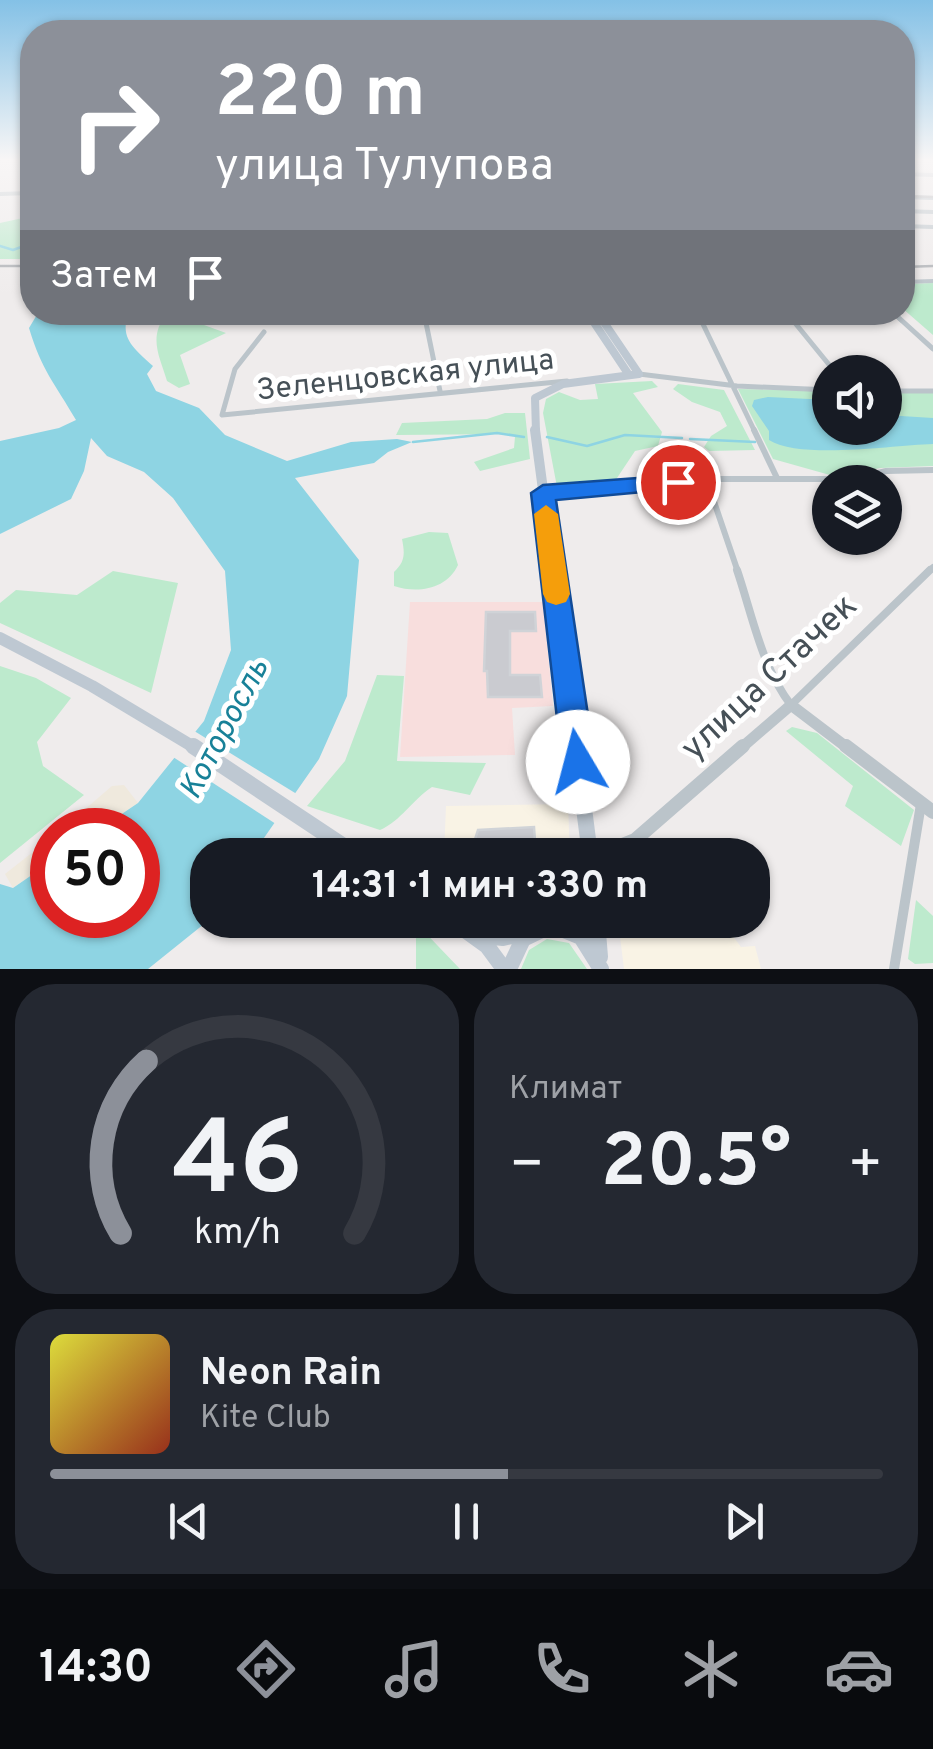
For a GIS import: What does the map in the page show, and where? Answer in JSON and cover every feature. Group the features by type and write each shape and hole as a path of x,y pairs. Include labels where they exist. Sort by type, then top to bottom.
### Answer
{"main road":[{"path":"598,325 634,374"},
{"path":"605,325 634,374"},
{"name":"Зеленцовская улица","path":"533,404 550,385 634,374"},
{"path":"533,404 588,838"},
{"path":"0,638 56,664 134,710 333,838"},
{"path":"476,938 507,969 518,943 524,938"},
{"path":"581,938 590,946 601,969"},
{"path":"598,938 601,969"}],"street":[{"path":"915,220 923,226"},
{"path":"915,226 933,226"},
{"path":"427,325 440,391"},
{"path":"703,325 778,478"},
{"path":"797,325 822,355"},
{"path":"906,325 933,349"},
{"path":"222,415 235,370 264,332"},
{"name":"Зеленцовская улица","path":"634,374 732,386 812,389"},
{"path":"528,384 533,404"},
{"name":"Зеленцовская улица","path":"222,415 440,391 550,385"},
{"path":"902,391 933,391"},
{"path":"543,493 707,481 856,479 886,471 933,470"},
{"path":"707,481 780,691 791,704 927,808 894,969"},
{"name":"улица Стачек","path":"637,838 791,704 933,567"}],"shaded area":[{"path":"410,602 543,602 553,706 512,708 515,755 400,757"},
{"path":"568,804 569,838 445,838 446,806"},
{"path":"620,938 734,938 741,947 755,946 761,969 624,969"}],"green space":[{"path":"20,219 20,259 0,259 0,223"},
{"path":"933,283 933,335 915,319 915,284"},
{"path":"160,325 204,325 226,333 180,355 190,384 179,388 167,381 157,346"},
{"path":"652,381 658,387 633,393 662,432 658,446 635,451 613,484 557,487 543,413 546,399 559,392 580,400 598,399 595,384"},
{"path":"678,384 724,390 755,450 709,451 704,447 711,436 727,426 720,412 692,402 673,389"},
{"path":"738,389 812,391 812,445 902,445 902,392 933,392 933,466 812,465 812,470 773,459"},
{"path":"505,413 525,413 530,459 480,471 474,462 514,448 515,437 511,434 396,435 402,423 487,419"},
{"path":"429,532 448,533 458,565 453,573 431,588 394,586 394,572 403,557 402,539"},
{"path":"113,571 178,583 151,693 0,623 0,603 16,590 77,595"},
{"path":"0,666 36,678 71,698 37,742 43,766 84,795 68,808 30,808 30,839 0,863"},
{"path":"377,675 404,676 397,761 486,763 470,795 432,787 380,830 307,806 345,761"},
{"path":"792,727 817,733 914,810 901,846 845,806 853,786 786,731"},
{"path":"916,900 933,916 933,963 915,964 908,959"},
{"path":"416,938 430,938 460,969 416,969"},
{"path":"547,939 569,943 587,969 521,969 529,950"}],"sand":[{"path":"124,785 138,803 131,808 86,808 112,786"},
{"path":"30,854 30,876 13,888 5,874"}],"water":[{"name":"Которосль","path":"31,325 126,325 127,337 153,366 147,374 156,391 199,408 225,435 287,461 351,442 412,442 374,463 295,478 359,560 347,696 319,759 264,838 190,838 190,935 148,969 0,969 0,884 13,888 30,876 30,938 160,938 160,808 131,808 204,721 231,650 225,571 173,498 144,472 107,456 91,438 84,471 71,499 0,534 0,441 59,428 76,420 34,343"},
{"path":"812,399 812,445 902,445 902,416 933,418 933,444 848,450 784,446 769,440 769,431 752,406 754,400"}],"pier":[{"path":"191,729 300,796 279,826 170,755"}],"building":[{"path":"486,612 535,612 536,631 510,631 510,675 540,675 542,697 488,697 484,671"},
{"path":"534,827 535,838 475,838 478,830"}],"waterway":[{"path":"0,246 13,250 20,247"},
{"path":"413,442 497,433 524,437"},
{"path":"547,437 587,446 625,435 682,438"},
{"path":"690,439 755,442"}],"railway":[{"path":"0,266 20,266"},
{"path":"915,267 933,266"}],"slow traffic":[{"path":"546,514 556,594"}],"route":[{"path":"578,762 543,493 678,482"}]}
